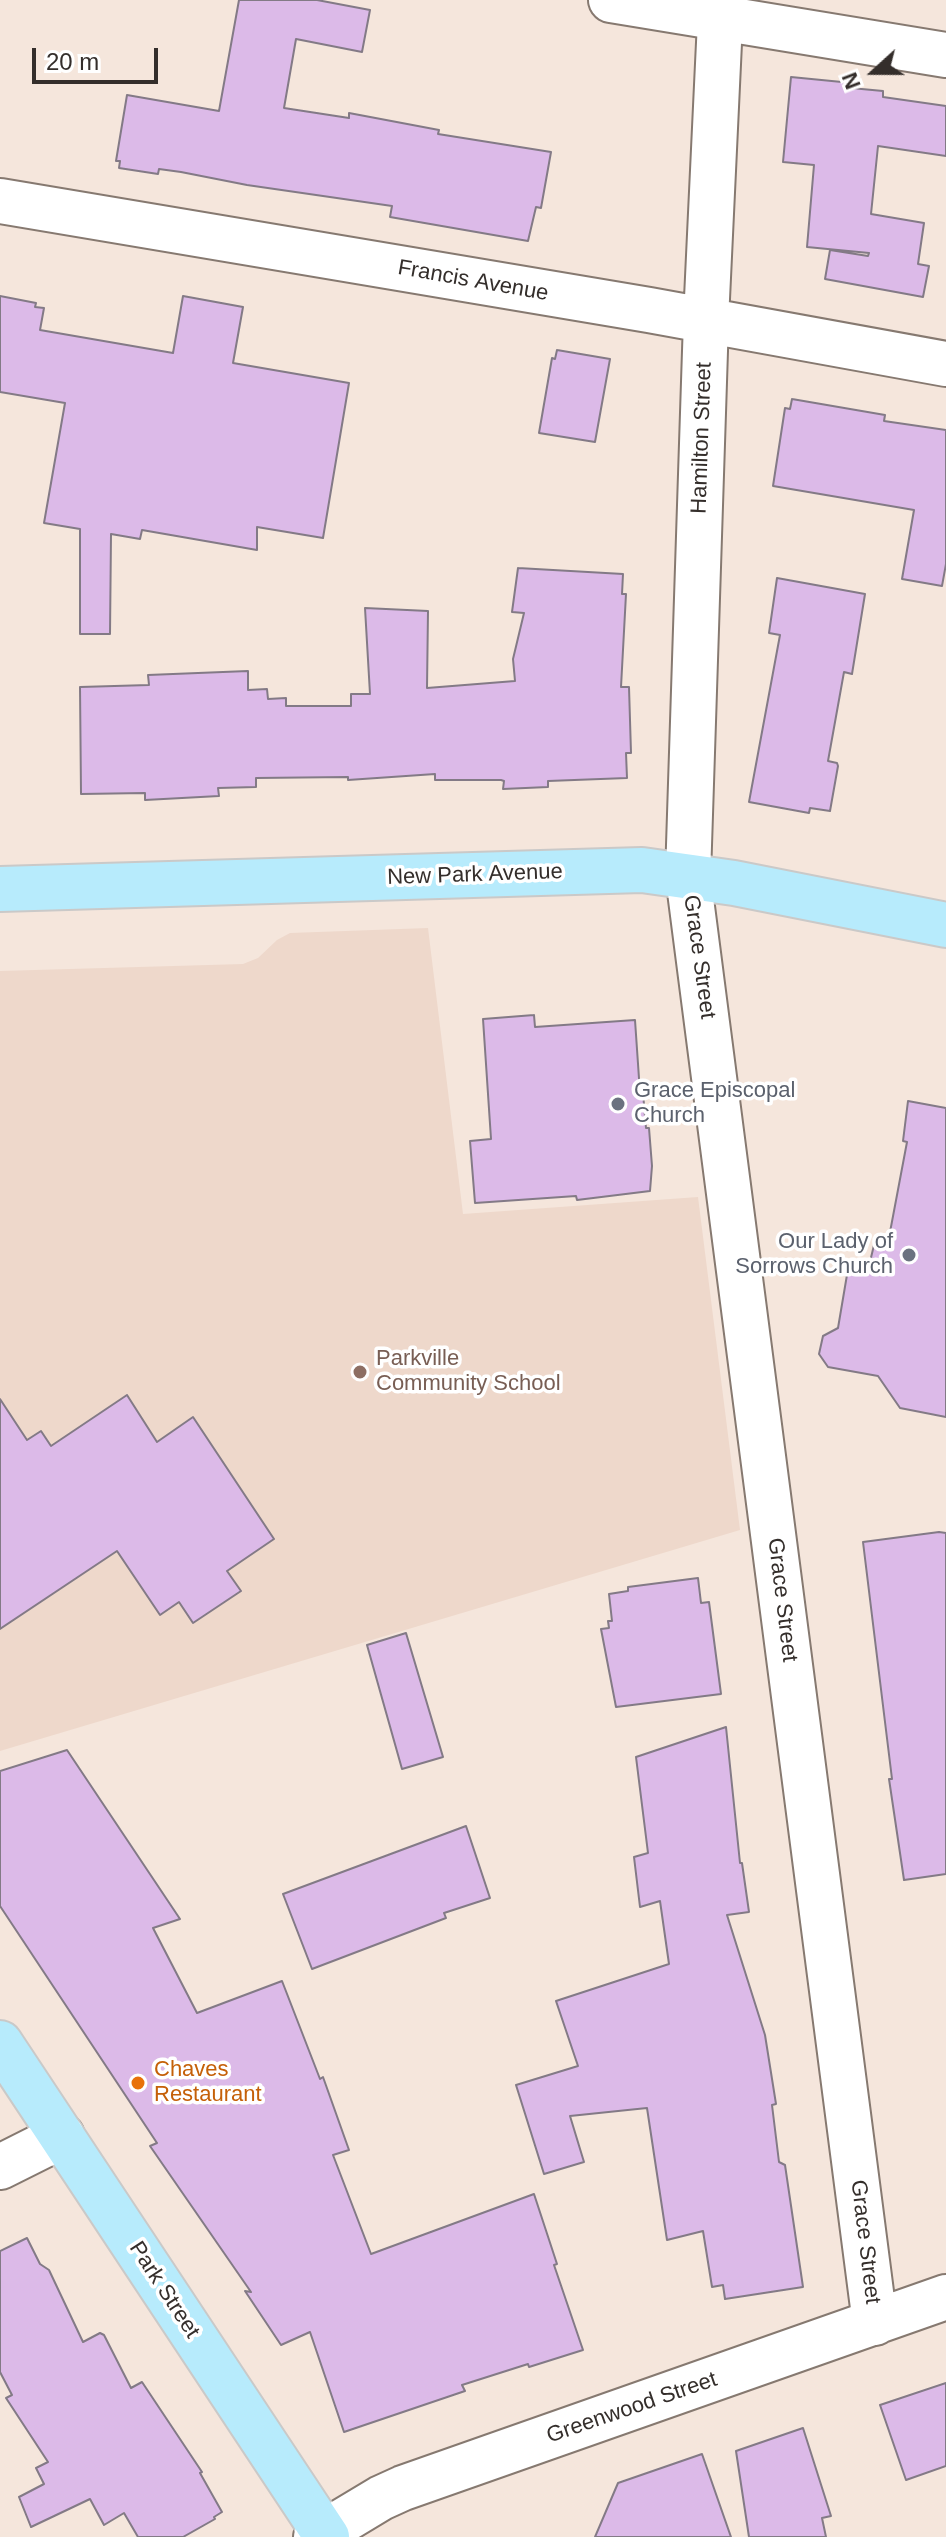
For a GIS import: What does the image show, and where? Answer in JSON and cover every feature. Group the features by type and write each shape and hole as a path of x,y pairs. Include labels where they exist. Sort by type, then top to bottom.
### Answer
{"main road":[{"name":"New Park Avenue","path":"0,889 642,870 946,925"},
{"name":"Park Street","path":"0,2043 323,2536"}],"street":[{"path":"611,0 721,10 766,24 946,55"},
{"name":"Hamilton Street","path":"688,876 706,320 721,10"},
{"name":"Francis Avenue","path":"0,201 706,320 946,364"},
{"name":"Grace Street","path":"688,876 875,2323"},
{"path":"0,2167 62,2136"},
{"name":"Greenwood Street","path":"323,2536 381,2498 403,2488 946,2297"}],"shaded area":[{"name":"Parkville Community School","path":"428,928 463,1214 698,1197 740,1530 0,1751 0,971 243,964 258,958 277,940 290,933"}],"building":[{"path":"239,0 317,0 370,10 362,52 296,39 284,108 349,118 349,113 439,130 438,134 551,152 541,208 536,207 528,241 390,217 392,206 181,172 159,169 158,174 119,168 120,161 116,161 127,95 219,111"},
{"path":"791,77 852,83 851,88 883,91 883,97 946,106 946,156 878,146 871,214 924,223 918,264 929,266 923,297 825,279 830,250 868,256 869,253 807,247 814,165 783,162"},
{"path":"0,296 36,303 35,307 44,308 40,330 173,353 183,296 243,307 233,363 349,383 323,538 257,527 257,550 142,530 140,539 111,534 110,634 80,634 80,529 44,523 65,403 0,392"},
{"path":"557,350 610,359 595,442 539,433 552,358 555,359"},
{"path":"792,399 885,415 884,421 946,430 946,564 942,586 902,579 914,510 773,486 785,408 790,409"},
{"path":"518,568 623,574 622,594 626,594 621,687 629,687 631,753 626,753 627,778 548,781 548,787 503,789 504,781 501,780 435,780 435,774 348,780 348,777 256,778 256,787 218,788 219,796 145,800 145,793 81,794 80,687 149,685 148,675 248,671 248,690 267,689 268,699 286,698 286,706 351,706 351,694 370,694 365,608 428,611 427,688 515,681 513,659 524,613 512,612"},
{"path":"777,578 865,594 852,674 844,672 828,761 838,766 830,811 810,808 809,813 749,802 780,635 769,633"},
{"name":"Grace Episcopal Church","path":"534,1015 535,1027 635,1020 640,1093 643,1093 646,1128 649,1128 650,1191 577,1200 576,1196 475,1203 470,1141 491,1139 483,1019"},
{"name":"Our Lady of Sorrows Church","path":"908,1101 946,1108 946,1417 900,1408 878,1376 828,1367 819,1354 823,1336 838,1328 849,1263 869,1266 874,1245 887,1248 907,1142 903,1141"},
{"path":"127,1395 157,1442 193,1417 274,1539 227,1571 241,1591 193,1623 179,1602 160,1615 117,1551 0,1629 0,1399 27,1440 41,1431 51,1446"},
{"path":"946,1533 946,1874 904,1880 889,1779 892,1779 863,1542"},
{"path":"698,1578 701,1603 709,1602 721,1694 616,1707 601,1629 609,1628 608,1621 612,1621 609,1594 628,1591 628,1587"},
{"path":"406,1633 443,1757 402,1769 367,1645"},
{"path":"726,1727 740,1863 749,1912 727,1915 765,2035 776,2104 772,2105 779,2162 785,2165 803,2287 725,2299 723,2285 712,2287 703,2231 667,2240 647,2108 570,2116 584,2162 544,2174 516,2085 578,2066 556,2001 669,1964 660,1901 640,1907 634,1857 648,1853 636,1757"},
{"path":"67,1750 180,1919 153,1928 197,2013 282,1981 320,2079 323,2077 349,2150 333,2155 371,2254 534,2194 583,2350 462,2385 465,2391 344,2432 310,2332 281,2345 245,2291 251,2292 150,2146 157,2143 0,1906 0,1771"},
{"path":"466,1826 490,1898 444,1913 446,1918 312,1969 283,1894"},
{"path":"27,2238 40,2264 49,2270 83,2342 100,2333 104,2335 131,2388 142,2382 202,2472 222,2512 215,2519 183,2537 138,2537 124,2513 104,2525 90,2499 31,2527 19,2497 44,2484 36,2468 48,2462 6,2398 12,2395 0,2372 0,2251"},
{"path":"946,2383 946,2466 906,2480 880,2405"},
{"path":"803,2428 831,2516 822,2518 826,2537 749,2537 736,2451"},
{"path":"702,2454 731,2537 595,2537 618,2483"}],"place":[{"name":"Grace Episcopal Church","path":"618,1104"},
{"name":"Our Lady of Sorrows Church","path":"909,1255"},
{"name":"Parkville Community School","path":"360,1372"},
{"name":"Chaves Restaurant","path":"138,2083"}]}
